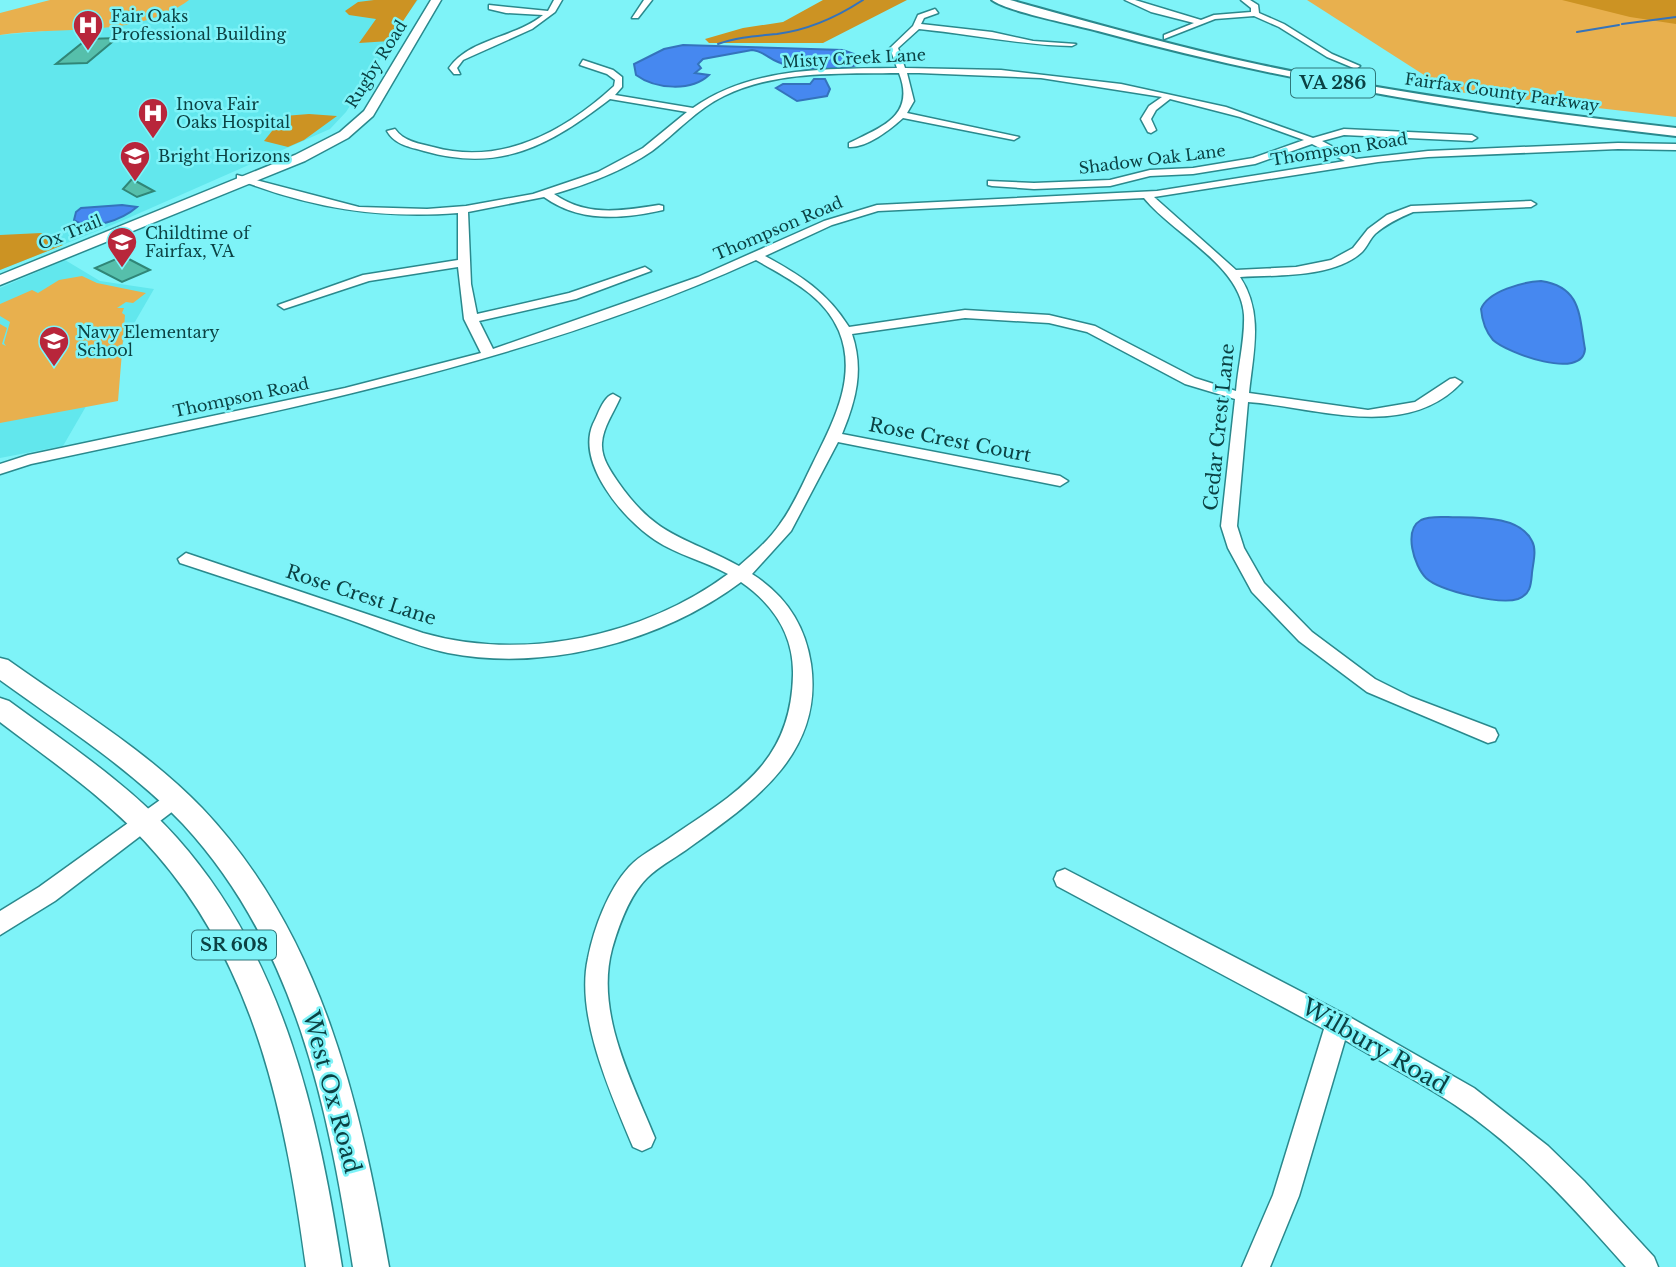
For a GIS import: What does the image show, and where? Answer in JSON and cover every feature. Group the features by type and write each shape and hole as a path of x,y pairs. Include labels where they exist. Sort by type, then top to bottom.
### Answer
{"highway":[{"name":"Fairfax County Parkway","path":"997,0 1219,59 1348,86 1476,107 1676,132"},
{"name":"Fairfax County Parkway","path":"1027,0 1299,68 1414,89 1676,122"}],"main road":[{"name":"Rugby Road","path":"367,92 424,0"},
{"name":"Rugby Road","path":"251,175 332,143 362,121 436,0"},
{"name":"Rugby Road","path":"251,175 320,137 350,114"},
{"name":"Ox Trail","path":"0,280 251,175"},
{"name":"West Ox Road","path":"0,667 135,766 174,799 229,859 275,931 294,970 336,1087 360,1199 371,1267"},
{"name":"West Ox Road","path":"0,708 101,785 144,822 184,866 213,908 243,964 269,1022 303,1143 324,1267"}],"street":[{"path":"457,72 453,68 467,54 524,30 549,13 558,0"},
{"path":"635,16 648,0"},
{"path":"1129,0 1153,10 1201,22"},
{"path":"1245,0 1255,8 1255,14"},
{"path":"492,7 506,11 549,13"},
{"path":"852,145 901,115 909,100 894,52 896,44 917,26 921,17 935,12"},
{"path":"1171,38 1221,15 1255,14 1275,20 1329,57 1356,66"},
{"path":"917,26 992,34 1033,43 1072,44"},
{"path":"392,131 399,139 443,154 479,157 506,153 548,139 618,87 618,77 583,63"},
{"name":"Misty Creek Lane","path":"251,175 282,193 297,194 327,204 359,210 402,212 463,208 545,193 607,171 639,155 663,138 692,110 721,93 764,80 803,74 978,70 1038,73 1108,82 1169,96 1254,117 1312,139 1355,163"},
{"path":"607,96 692,110"},
{"path":"1151,130 1146,120 1152,108 1169,96"},
{"path":"901,115 1014,137"},
{"path":"1312,139 1353,132 1472,138"},
{"name":"Shadow Oak Lane","path":"992,183 1034,186 1110,183 1150,173 1193,171 1255,161 1312,139"},
{"name":"Thompson Road","path":"0,469 40,457 346,392 489,355 690,284 828,223 877,208 1147,195 1355,163 1449,153 1618,146 1676,147"},
{"path":"545,193 561,205 588,214 618,215 659,208"},
{"name":"Cedar Crest Lane","path":"1147,195 1158,211 1231,274 1241,287 1250,313 1228,526 1235,551 1249,577 1277,610 1308,640 1377,689 1488,735"},
{"path":"1231,274 1296,271 1335,263 1357,250 1372,231 1411,209 1531,204"},
{"path":"463,208 466,301 470,319 489,355"},
{"name":"Rose Crest Lane","path":"186,559 423,640 492,650 563,646 631,634 697,603 739,574 771,547 799,506 850,401 854,362 847,331 813,290 755,256"},
{"path":"284,305 367,278 465,262"},
{"path":"470,319 572,296 645,271"},
{"path":"847,331 965,314 1010,314 1049,319 1091,329 1190,381 1242,397 1368,414 1419,406 1455,382"},
{"path":"613,398 595,438 596,454 601,468 624,502 637,519 661,536 690,552 715,560 764,588 779,604 797,638 803,664 802,694 792,740 779,764 739,801 634,876 610,923 597,968 600,1010 614,1062 642,1138"},
{"name":"Rose Crest Court","path":"834,437 1060,481"},
{"path":"0,924 47,894 174,799"},
{"name":"Wilbury Road","path":"1065,879 1338,1023 1465,1097 1503,1125 1576,1190 1644,1267"},
{"path":"1256,1267 1286,1196 1338,1023"}],"shaded area":[{"path":"50,0 189,0 169,12 123,25 0,35 0,13"},
{"name":"Inova Fair Oaks Hospital","path":"188,0 418,0 378,52 383,55 346,112 330,129 117,223 0,270 0,35 126,24 167,13"},
{"path":"417,0 390,41 359,43 376,19 349,15 345,11 358,2"},
{"path":"823,0 907,0 823,43 709,43 705,39 743,28 783,22"},
{"path":"1307,0 1676,0 1676,117 1449,91"},
{"path":"1562,0 1676,0 1676,24 1630,17"},
{"path":"683,45 843,50 854,54 859,64 842,68 805,69 787,65 752,50 703,59 698,64 701,68 695,73 709,75 693,84 663,86 636,75 634,64 664,49"},
{"path":"814,79 825,79 830,89 827,96 797,101 776,88 783,84 810,84"},
{"path":"284,116 337,116 304,140 288,147 264,141"},
{"path":"122,205 137,207 107,223 89,225 74,220 76,212 81,208"},
{"path":"41,233 63,245 0,270 0,235"},
{"name":"Navy Elementary School","path":"65,260 100,281 154,289 63,446 0,458 0,288"},
{"name":"Navy Elementary School","path":"82,276 97,283 146,293 133,303 126,302 117,308 124,308 122,313 125,315 118,401 0,423 0,324 7,328 2,344 6,346 4,343 10,322 0,316 0,304 32,290 38,293 59,280"},
{"path":"1541,281 1564,290 1576,305 1585,349 1581,358 1572,363 1544,361 1513,351 1493,340 1485,326 1481,309 1491,297 1525,283"},
{"path":"1434,517 1482,518 1517,526 1526,532 1532,541 1534,552 1531,585 1526,594 1518,599 1498,600 1444,588 1426,578 1414,557 1412,532 1421,520"}],"building":[{"name":"Fair Oaks Professional Building","path":"117,38 87,63 56,64 87,39"},
{"path":"132,179 154,191 137,197 123,189"},
{"name":"Childtime of Fairfax, VA","path":"123,256 150,270 122,282 95,268"}],"waterway":[{"path":"718,44 811,26 863,0"},
{"path":"1622,24 1676,17"},
{"path":"1577,32 1619,25"}],"place":[{"name":"Fair Oaks Professional Building","path":"88,52"},
{"name":"Inova Fair Oaks Hospital","path":"153,140"},
{"name":"Bright Horizons","path":"135,183"},
{"name":"Childtime of Fairfax, VA","path":"122,269"},
{"name":"Navy Elementary School","path":"54,368"}]}
